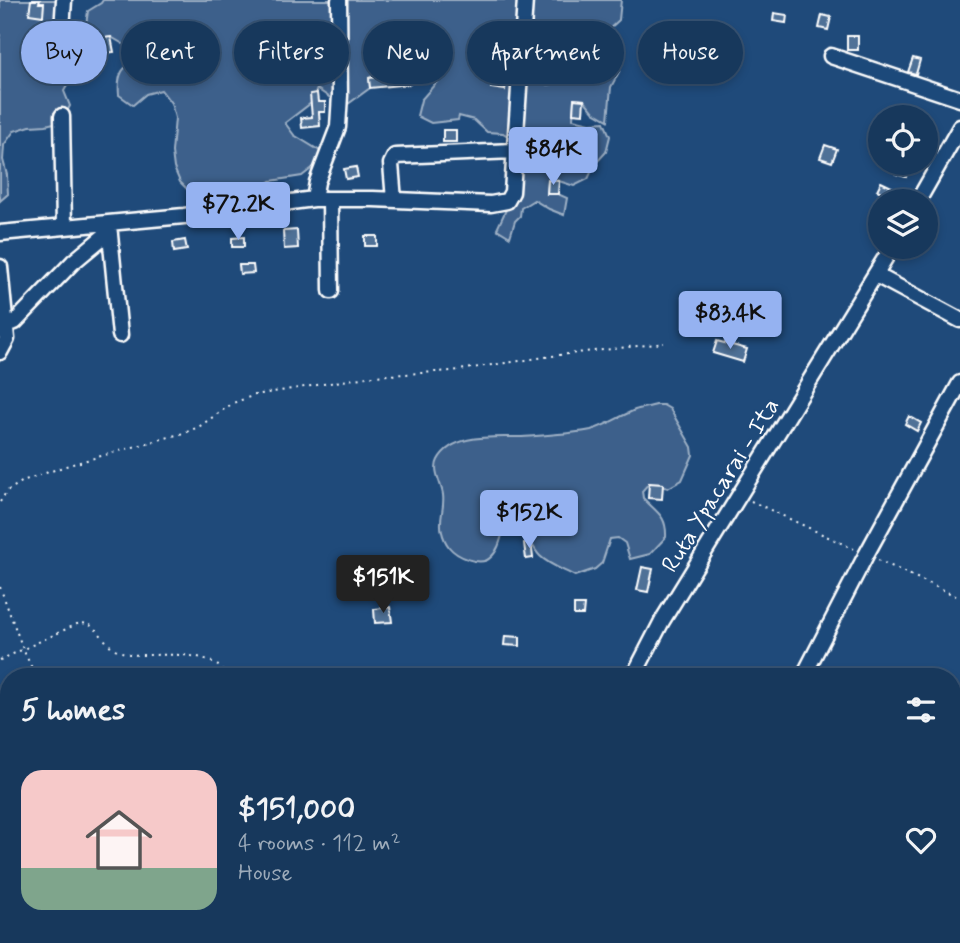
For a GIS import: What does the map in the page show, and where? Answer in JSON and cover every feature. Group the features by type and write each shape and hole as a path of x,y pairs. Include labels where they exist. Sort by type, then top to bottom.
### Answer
{"street":[{"path":"63,21 64,0"},
{"path":"314,198 317,182 338,127 341,95 339,0"},
{"path":"0,233 64,228 109,229 314,198 492,204 507,201 512,192 525,0"},
{"path":"831,56 960,99"},
{"path":"61,116 64,228"},
{"path":"925,189 960,127"},
{"path":"394,200 391,163 395,156 514,151"},
{"path":"330,199 331,291"},
{"path":"7,324 15,322 109,229"},
{"path":"109,229 120,335"},
{"name":"Ruta Ypacarai - Ita","path":"638,668 662,621 885,259"},
{"path":"0,267 7,324 7,339 0,352"},
{"path":"876,275 960,320"},
{"path":"808,668 960,383"}],"path":[{"path":"0,502 7,492 25,480 179,435 200,426 233,403 255,395 373,376 452,371 664,343"},
{"path":"740,496 960,598"},
{"path":"0,587 32,668"},
{"path":"0,660 84,623 93,627 108,644 124,653 136,656 200,658 219,668"}],"shaded area":[{"path":"0,0 59,0 58,21 21,21 21,84 68,84 64,91 70,106 62,121 14,131 4,145 3,160 8,194 0,201"},
{"path":"103,0 621,0 618,21 467,21 467,84 613,84 608,120 594,112 584,100 574,99 573,119 590,123 604,122 610,136 606,152 595,164 588,179 574,186 548,180 547,194 558,194 567,198 564,215 534,200 521,208 510,237 497,229 511,199 512,183 522,169 526,154 517,142 503,133 487,132 474,120 459,116 458,120 431,123 417,116 421,100 435,84 453,84 453,21 363,21 363,84 370,84 370,88 344,107 317,89 311,103 285,123 294,135 320,151 315,166 302,176 271,181 258,191 224,198 208,198 191,193 180,182 174,168 172,152 175,118 171,103 161,90 146,94 133,105 119,95 119,81 121,74 121,84 220,84 220,21 121,21 121,43 107,38 107,21 86,21 88,11"},
{"path":"656,405 670,409 692,447 693,455 682,480 668,488 649,483 642,491 643,498 663,519 666,530 666,537 650,554 630,559 625,543 618,538 610,539 602,563 595,569 575,576 544,559 536,551 527,534 519,528 504,528 496,551 487,560 469,559 457,554 448,545 441,528 443,495 436,469 438,460 445,451 476,438 522,437 591,430 635,410"}],"building":[{"path":"31,0 44,3 43,16 29,14"},
{"path":"774,13 787,15 786,23 773,21"},
{"path":"822,15 831,17 828,30 819,28"},
{"path":"847,36 858,36 858,50 847,50"},
{"path":"111,37 114,52 107,53 107,38"},
{"path":"913,58 920,60 916,74 908,72"},
{"path":"370,84 410,84 370,88"},
{"path":"491,84 506,84 505,90 491,88"},
{"path":"317,93 318,102 325,102 325,112 319,112 320,126 302,128 301,118 312,117 310,94"},
{"path":"574,99 584,100 583,114 573,113"},
{"path":"443,130 456,130 456,142 443,142"},
{"path":"825,145 837,149 832,162 820,158"},
{"path":"356,167 358,177 346,179 344,169"},
{"path":"548,180 559,181 558,194 547,194"},
{"path":"881,182 896,189 878,189"},
{"path":"297,230 298,248 284,249 283,231"},
{"path":"365,236 377,236 377,246 365,246"},
{"path":"244,237 244,247 232,247 232,238"},
{"path":"185,240 187,250 174,252 173,242"},
{"path":"239,265 253,265 254,273 240,274"},
{"path":"717,341 747,349 743,362 713,353"},
{"path":"909,416 921,423 917,431 905,424"},
{"path":"649,483 663,484 662,499 648,498"},
{"path":"531,541 533,558 526,559 524,543"},
{"path":"642,567 653,569 648,592 637,590"},
{"path":"574,605 584,605 583,615 574,615"},
{"path":"390,607 392,622 375,623 374,609"},
{"path":"505,636 520,637 520,646 504,645"}]}
